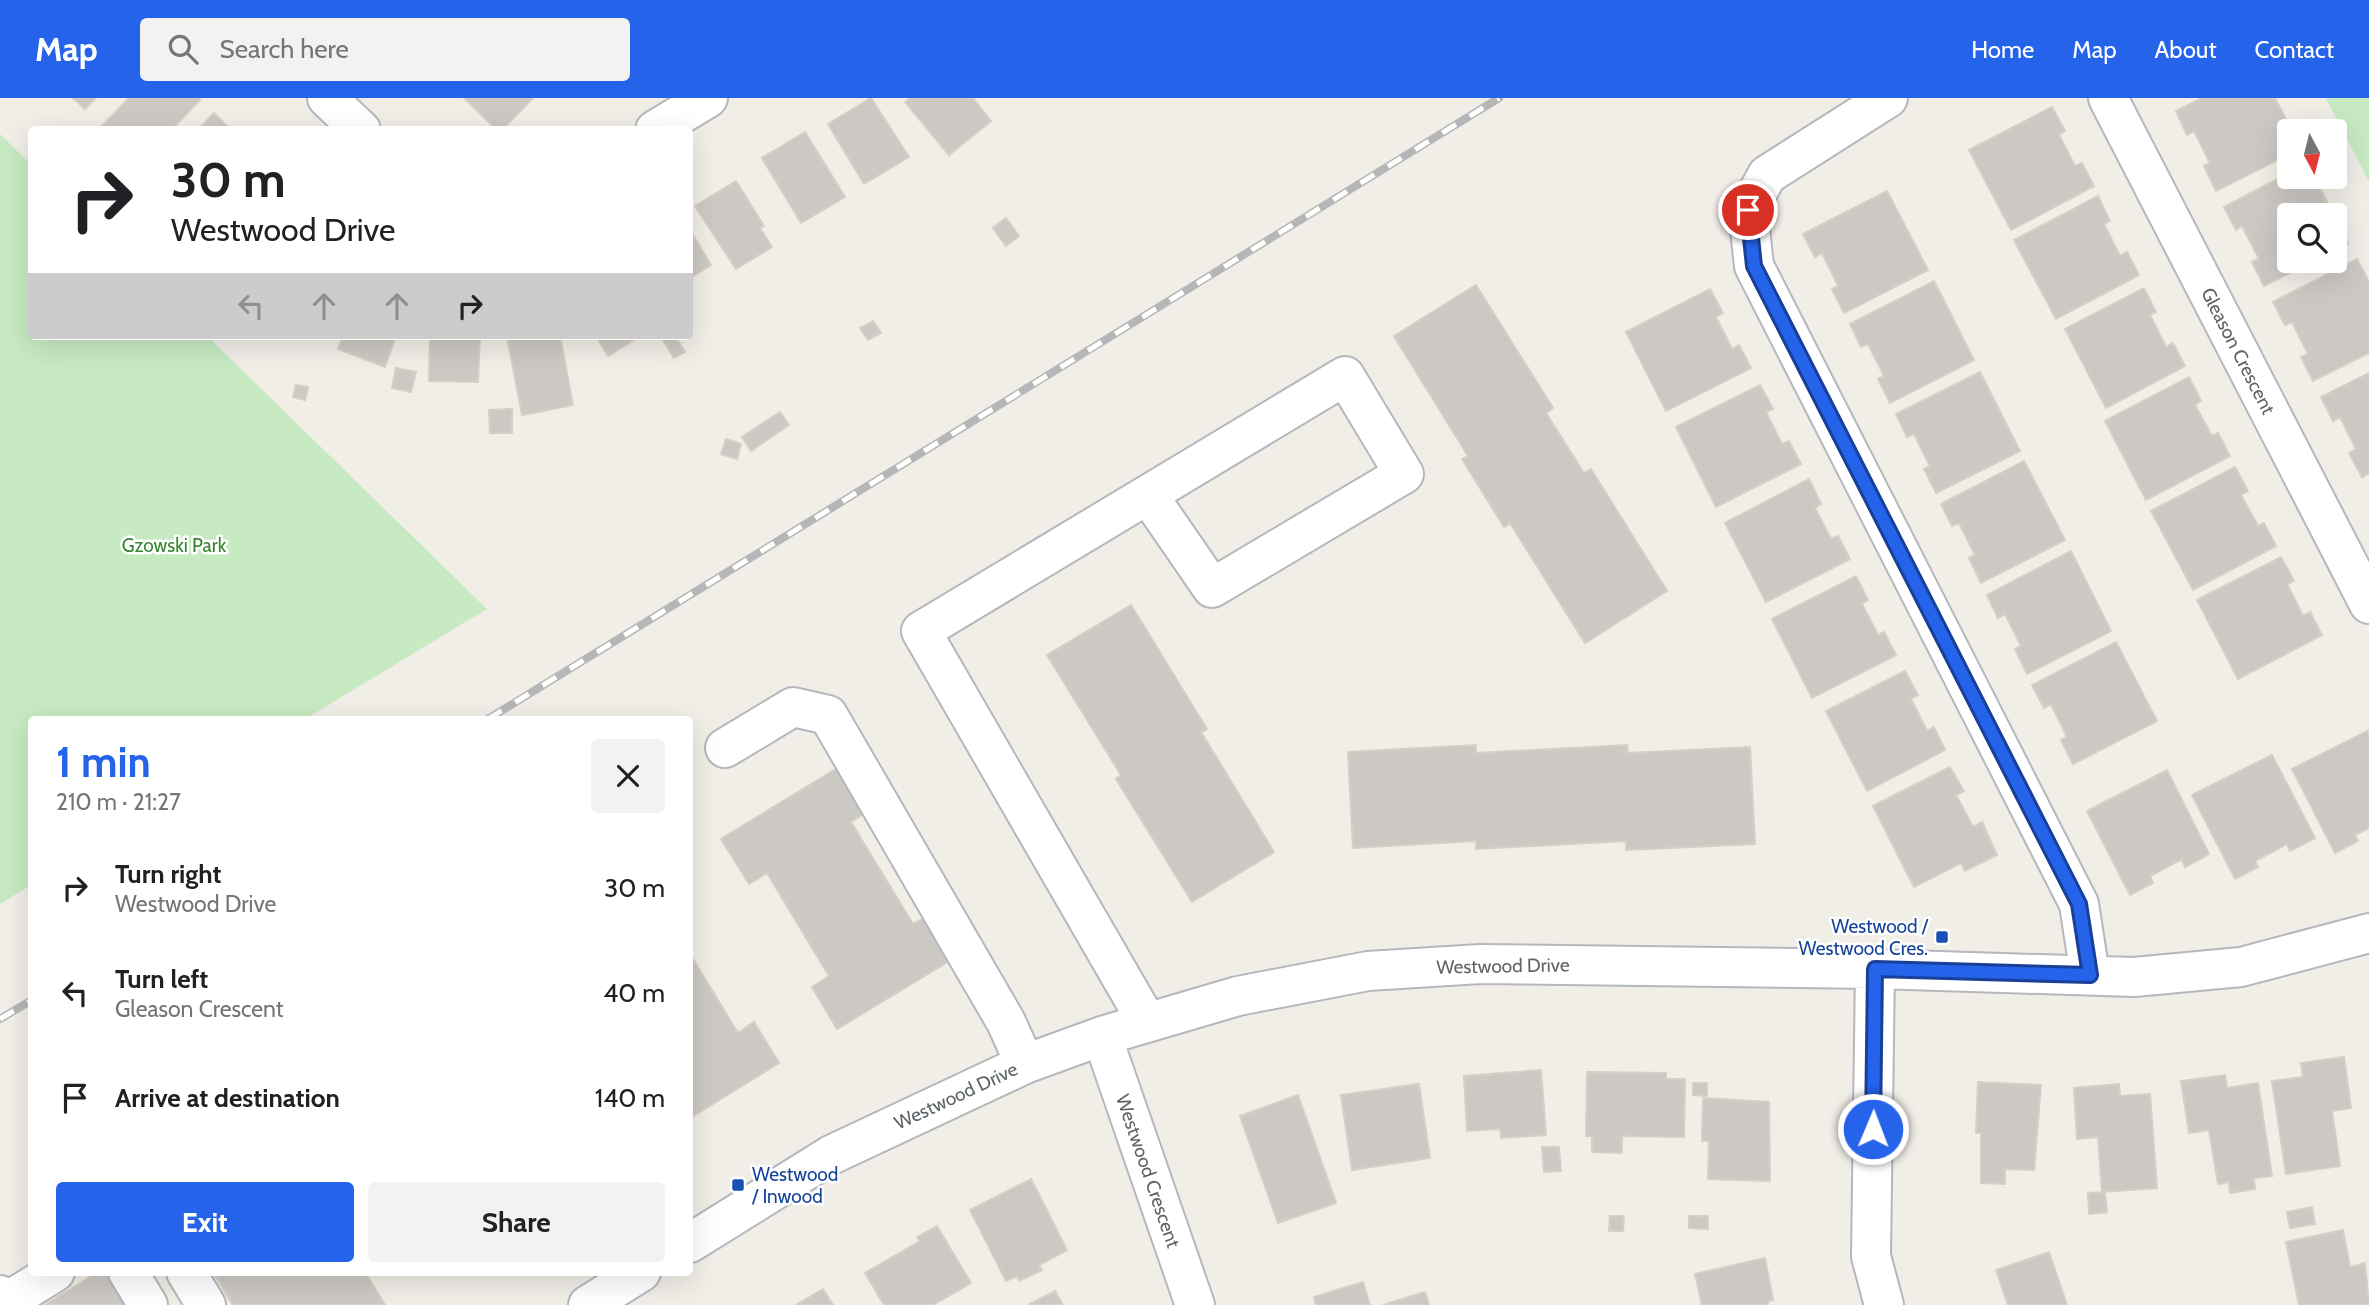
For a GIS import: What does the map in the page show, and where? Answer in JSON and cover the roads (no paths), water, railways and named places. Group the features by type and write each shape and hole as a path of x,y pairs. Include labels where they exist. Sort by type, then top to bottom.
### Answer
{"street":[{"path":"327,98 357,126"},
{"path":"662,126 708,98"},
{"path":"1888,98 1767,175 1748,210 1754,266 2079,904 2090,975"},
{"name":"Gleason Crescent","path":"2108,98 2369,604"},
{"path":"1147,1022 921,631 1345,376 1404,474 1212,588 1148,495"},
{"path":"725,748 793,707 828,715 1006,1022 1025,1064"},
{"name":"Westwood Drive","path":"694,1231 831,1155 1025,1064 1102,1036 1238,996 1367,971 1480,964 1875,969 2134,977 2241,967 2369,933"},
{"path":"1875,969 1871,1256 1884,1305"},
{"name":"Westwood Crescent","path":"1102,1036 1195,1305"},
{"path":"0,1295 5,1303 49,1276"},
{"path":"130,1276 148,1305"},
{"path":"188,1276 206,1305"},
{"path":"587,1305 628,1276"}],"railway":[{"path":"493,716 1499,98"},
{"path":"0,1019 28,1002"}],"place":[{"name":"Westwood / Westwood Cres.","path":"1942,937"},
{"name":"Westwood / Inwood","path":"738,1185"}],"park label":[{"name":"Gzowski Park","path":"174,545"}]}
